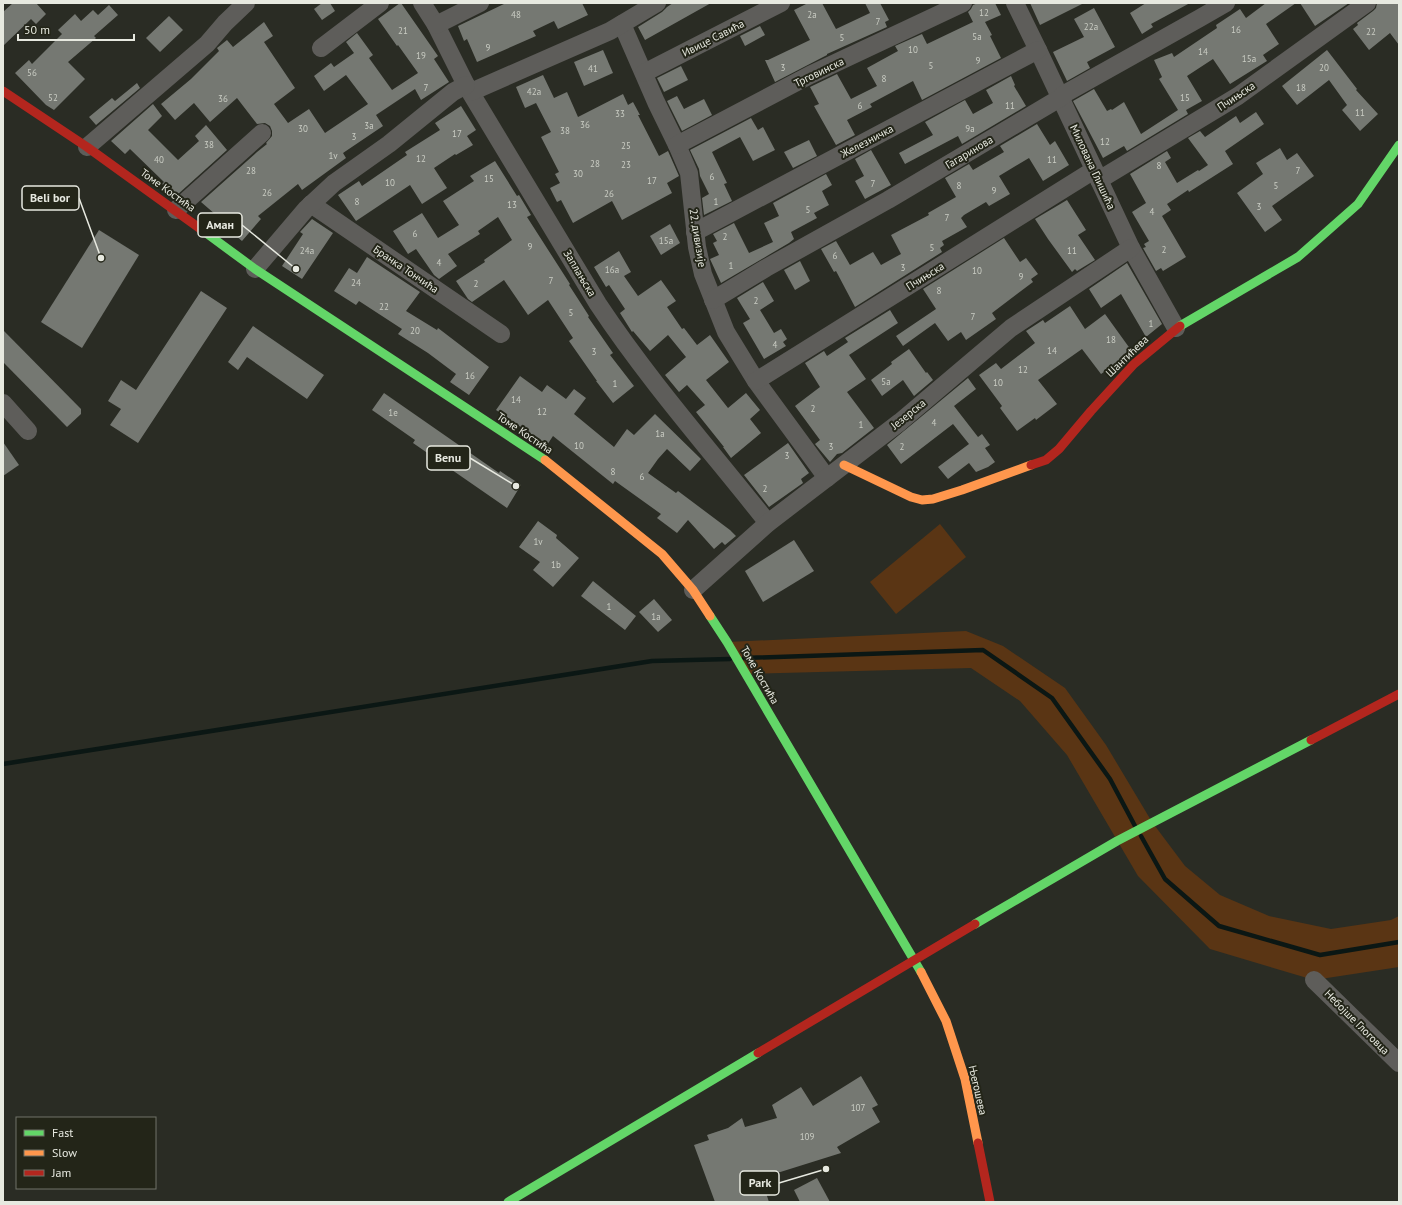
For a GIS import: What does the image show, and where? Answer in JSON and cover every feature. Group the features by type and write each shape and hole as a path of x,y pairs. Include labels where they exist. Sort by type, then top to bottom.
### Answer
{"street":[{"path":"87,148 207,44 225,23 246,3"},
{"path":"321,48 380,3"},
{"name":"Заплањска","path":"422,3 436,25 469,88 598,304 642,366 768,523"},
{"path":"436,25 480,3"},
{"path":"255,269 311,204 334,184 389,144 453,92 469,88 610,31 657,3"},
{"name":"Ивице Савића","path":"644,73 781,3"},
{"name":"Трговинска","path":"677,146 810,75 963,3"},
{"name":"Милована Глишића","path":"1015,3 1131,248 1176,328"},
{"name":"Гагаринова","path":"713,300 766,268 888,200 1066,93 1226,3"},
{"name":"Пчињска","path":"756,381 1097,175 1238,96 1367,3"},
{"name":"22. дивизије","path":"622,24 688,173 695,232 704,274 726,332 756,381 827,478"},
{"name":"Железничка","path":"695,232 1038,50"},
{"name":"Томе Костића","path":"3,91 176,210 255,269 544,459 662,554 693,590 731,649 929,987"},
{"path":"176,210 262,133"},
{"name":"Шантићева","path":"844,465 851,470 911,497 922,500 933,499 955,492 1046,460 1059,448 1134,364 1176,328 1298,258 1358,204 1399,145"},
{"name":"Бранка Тончића","path":"311,204 501,334"},
{"name":"Језерска","path":"693,590 768,523 900,422 1011,328 1131,248"},
{"path":"5,408 28,430"},
{"path":"508,1202 914,960 1152,822 1399,694"},
{"name":"Небојше Глоговца","path":"1314,980 1399,1063"},
{"name":"Његошева","path":"929,987 946,1021 965,1079 990,1202"}],"shaded area":[{"path":"940,524 966,557 896,614 870,582"},
{"path":"966,631 1003,646 1065,688 1106,745 1152,822 1185,866 1220,895 1269,916 1331,929 1391,920 1399,916 1399,967 1314,980 1210,949 1138,876 1067,755 1020,701 971,668 745,674 727,642"}],"building":[{"path":"13,3 36,3 46,14 36,24 31,19 3,46 3,12"},
{"path":"322,3 330,3 335,11 322,20 314,9"},
{"path":"400,3 438,56 434,59 449,82 421,100 415,89 376,115 383,126 343,153 346,158 302,190 298,184 258,216 261,219 242,241 221,223 223,221 201,202 267,144 266,143 272,136 270,126 265,123 257,124 237,98 210,122 194,103 175,120 161,104 191,79 219,51 217,48 227,40 233,47 264,22 273,36 264,42 295,88 274,104 288,123 309,109 325,133 368,104 346,75 324,91 314,76 331,63 334,67 354,53 346,42 357,33 373,55 369,58 392,90 418,73 378,19"},
{"path":"506,3 582,3 588,15 558,29 554,21 533,31 536,36 477,62 467,39 464,41 458,26"},
{"path":"673,3 711,3 645,40 638,27 662,12"},
{"path":"808,3 822,3 836,29 870,13 865,3 880,3 889,20 885,22 887,27 827,54 775,82 765,60 768,60 810,40 794,10"},
{"path":"978,3 995,3 1001,15 985,22 1001,58 922,100 913,81 870,104 872,107 847,120 855,135 836,145 814,106 819,104 810,87 837,74 851,99 877,86 867,68 898,51 895,46 922,34 927,44 973,22 968,12 973,5"},
{"path":"1030,3 1084,3 1040,25"},
{"path":"1146,3 1190,3 1151,24 1153,27 1142,34 1130,13"},
{"path":"1266,3 1296,3 1266,24 1279,44 1263,55 1267,61 1230,84 1213,59 1187,76 1202,101 1186,110 1188,114 1127,151 1124,146 1103,158 1073,101 1094,89 1107,111 1112,110 1124,102 1141,134 1178,110 1159,79 1162,77 1154,60 1172,53 1174,57 1217,28 1216,25 1240,9 1246,18"},
{"path":"1300,3 1349,3 1315,26"},
{"path":"1377,3 1399,3 1399,45 1390,33 1369,50 1353,29 1358,25 1357,23 1376,8"},
{"path":"109,5 118,15 94,36 96,38 68,62 85,79 54,110 46,105 15,73 29,60 32,64 62,34 58,30 75,14 81,21 93,10 98,15"},
{"path":"1094,8 1115,47 1087,62 1090,68 1067,81 1053,52 1084,37 1074,19"},
{"path":"169,16 183,30 160,52 146,38"},
{"path":"760,26 765,35 745,46 740,36"},
{"path":"603,50 613,73 584,86 574,62"},
{"path":"1327,50 1357,89 1356,90 1378,114 1360,131 1342,110 1347,105 1329,80 1297,105 1282,86"},
{"path":"681,66 688,80 664,92 657,78"},
{"path":"543,75 554,98 567,92 578,117 623,94 628,105 633,102 659,156 668,151 679,176 667,183 672,193 622,220 612,201 573,223 561,200 557,202 550,188 560,183 555,174 559,172 541,137 551,132 536,103 525,108 516,87"},
{"path":"1011,76 1015,85 1014,86 1026,106 962,144 958,136 905,164 899,153 933,135 925,122 965,100 973,114 993,103 986,90"},
{"path":"137,83 140,88 96,125 89,117 112,98 115,101"},
{"path":"677,96 684,109 704,99 712,115 682,131 667,101"},
{"path":"153,104 162,116 148,130 178,160 199,141 195,136 206,125 227,150 177,195 162,184 164,182 130,149 125,154 111,141"},
{"path":"461,106 476,130 467,136 473,145 456,155 455,154 434,168 447,188 422,204 410,185 356,221 338,195 359,181 362,186 407,155 405,152 440,130 435,123"},
{"path":"1256,112 1264,124 1225,151 1233,164 1167,204 1171,210 1162,216 1186,257 1163,271 1161,268 1156,271 1143,248 1146,247 1144,244 1149,241 1132,212 1146,203 1130,174 1167,151 1171,158 1165,162 1177,183 1208,165 1188,138 1200,131 1205,137 1236,116 1240,123"},
{"path":"751,118 758,130 763,127 775,150 753,161 740,137 712,152 727,183 724,184 732,201 704,215 702,198 709,194 690,150"},
{"path":"1037,124 1050,145 1055,141 1069,165 1043,181 1029,158 999,176 1010,194 989,206 986,202 964,215 961,218 967,227 942,241 944,245 940,248 942,252 855,307 836,271 834,272 821,249 836,241 850,265 873,252 881,265 901,254 891,235 929,215 928,213 956,197 945,178 969,164 973,170 1004,152 1000,146"},
{"path":"809,140 817,156 793,168 784,152"},
{"path":"1280,148 1287,160 1297,153 1314,176 1272,206 1282,220 1265,232 1237,193 1263,174 1256,163"},
{"path":"871,150 891,185 865,199 855,181 864,176 855,159"},
{"path":"495,161 517,196 519,195 531,215 527,217 570,284 569,285 589,316 588,317 613,353 610,355 634,386 613,403 569,341 573,338 548,300 528,315 504,280 472,302 468,299 456,281 485,262 484,260 512,240 498,217 478,231 480,234 448,254 457,266 439,279 434,275 416,249 408,254 393,231 422,213 438,238 459,225 443,201 474,181 470,176"},
{"path":"826,174 832,185 822,191 829,205 814,213 817,218 791,232 794,239 789,243 721,283 710,259 719,255 713,243 717,241 713,234 734,223 749,253 773,242 764,223 779,216 773,203"},
{"path":"1067,200 1086,230 1078,235 1095,260 1077,271 1075,269 1072,272 1035,219"},
{"path":"312,219 333,233 302,279 282,266 303,234 300,232"},
{"path":"670,224 680,243 661,255 650,236"},
{"path":"99,230 139,255 82,348 41,322"},
{"path":"1004,238 1020,262 1026,258 1038,274 1031,279 1033,282 992,313 996,319 966,340 961,332 948,341 935,323 903,346 896,336 936,309 923,289"},
{"path":"619,251 631,272 624,276 638,296 661,280 676,301 667,307 682,329 684,328 697,345 710,335 729,362 706,380 728,408 746,393 760,410 750,419 761,433 731,458 696,412 705,405 687,385 679,392 665,375 686,357 668,335 650,351 633,331 632,332 620,313 625,309 609,285 606,287 594,267"},
{"path":"367,257 420,292 406,311 437,330 438,328 489,367 469,395 450,382 456,374 428,353 398,334 402,329 359,301 356,305 334,291 349,268 357,273"},
{"path":"800,261 810,281 795,290 784,270"},
{"path":"1127,263 1162,324 1146,337 1121,294 1101,308 1089,289"},
{"path":"763,282 774,301 760,310 774,333 781,329 787,339 783,342 786,346 764,359 743,323 750,319 737,298"},
{"path":"201,291 227,308 138,443 110,425 121,409 108,401 121,380 136,390"},
{"path":"1070,306 1085,329 1105,314 1131,350 1120,361 1101,374 1082,349 1038,380 1057,404 1036,420 1035,418 1017,431 1000,408 1002,406 979,375 996,363 1001,369 1035,343 1026,331 1043,320 1045,323"},
{"path":"890,310 898,323 849,355 866,379 847,392 874,428 842,453 837,454 830,462 815,444 820,440 795,406 820,387 805,363 824,351 827,356 848,342 845,338"},
{"path":"253,326 324,375 307,399 247,357 238,370 228,362"},
{"path":"3,330 81,409 81,414 67,427 3,362"},
{"path":"909,349 926,373 927,372 933,380 914,396 903,380 882,396 871,380 892,364 891,362"},
{"path":"520,376 542,392 547,385 566,399 574,389 586,398 574,414 614,447 627,429 634,435 655,414 701,459 690,471 667,449 648,473 676,493 678,491 736,536 725,545 722,542 714,549 688,520 677,533 657,518 661,514 615,481 613,484 553,436 547,445 496,410"},
{"path":"968,378 976,389 954,406 978,437 982,434 990,445 985,448 995,462 976,472 969,463 948,479 938,467 969,444 953,424 901,464 887,445"},
{"path":"384,393 499,473 500,471 521,485 507,508 413,443 415,440 372,410"},
{"path":"3,442 19,465 3,476"},
{"path":"788,443 809,473 801,479 803,483 769,507 744,475"},
{"path":"538,521 557,535 556,538 579,558 553,587 533,570 540,562 519,547"},
{"path":"794,540 814,571 763,602 745,571"},
{"path":"593,581 636,616 625,630 581,596"},
{"path":"654,599 672,620 658,632 639,612"},
{"path":"861,1076 878,1105 872,1108 880,1122 837,1147 841,1153 761,1178 769,1202 715,1202 694,1145 709,1140 707,1135 728,1128 742,1118 745,1127 777,1118 772,1105 801,1087 813,1106"},
{"path":"817,1178 830,1202 800,1202 794,1190"}],"waterway":[{"path":"744,658 983,650 1052,698 1110,779 1135,826"},
{"path":"3,764 652,661 730,659"},
{"path":"1141,836 1165,879 1219,926 1320,955 1399,942"}],"traffic: fast":[{"path":"1180,326 1298,257 1358,204 1399,145"},
{"path":"202,230 255,269 545,460"},
{"path":"710,616 727,642 921,972"},
{"path":"975,924 1117,841 1311,740"},
{"path":"508,1202 758,1053"}],"traffic: slow":[{"path":"545,460 662,554 693,590 710,616"},
{"path":"844,465 911,497 922,500 933,499 962,490 1031,465"},
{"path":"921,972 946,1021 965,1079 978,1143"}],"traffic: jam":[{"path":"3,91 87,147 202,230"},
{"path":"1031,465 1046,460 1059,449 1134,364 1180,326"},
{"path":"1311,740 1399,694"},
{"path":"758,1053 975,924"},
{"path":"978,1143 990,1202"}],"place":[{"name":"Beli bor","path":"101,258"},
{"name":"Аман","path":"296,269"},
{"name":"Benu","path":"516,486"},
{"name":"Park","path":"826,1169"}]}
